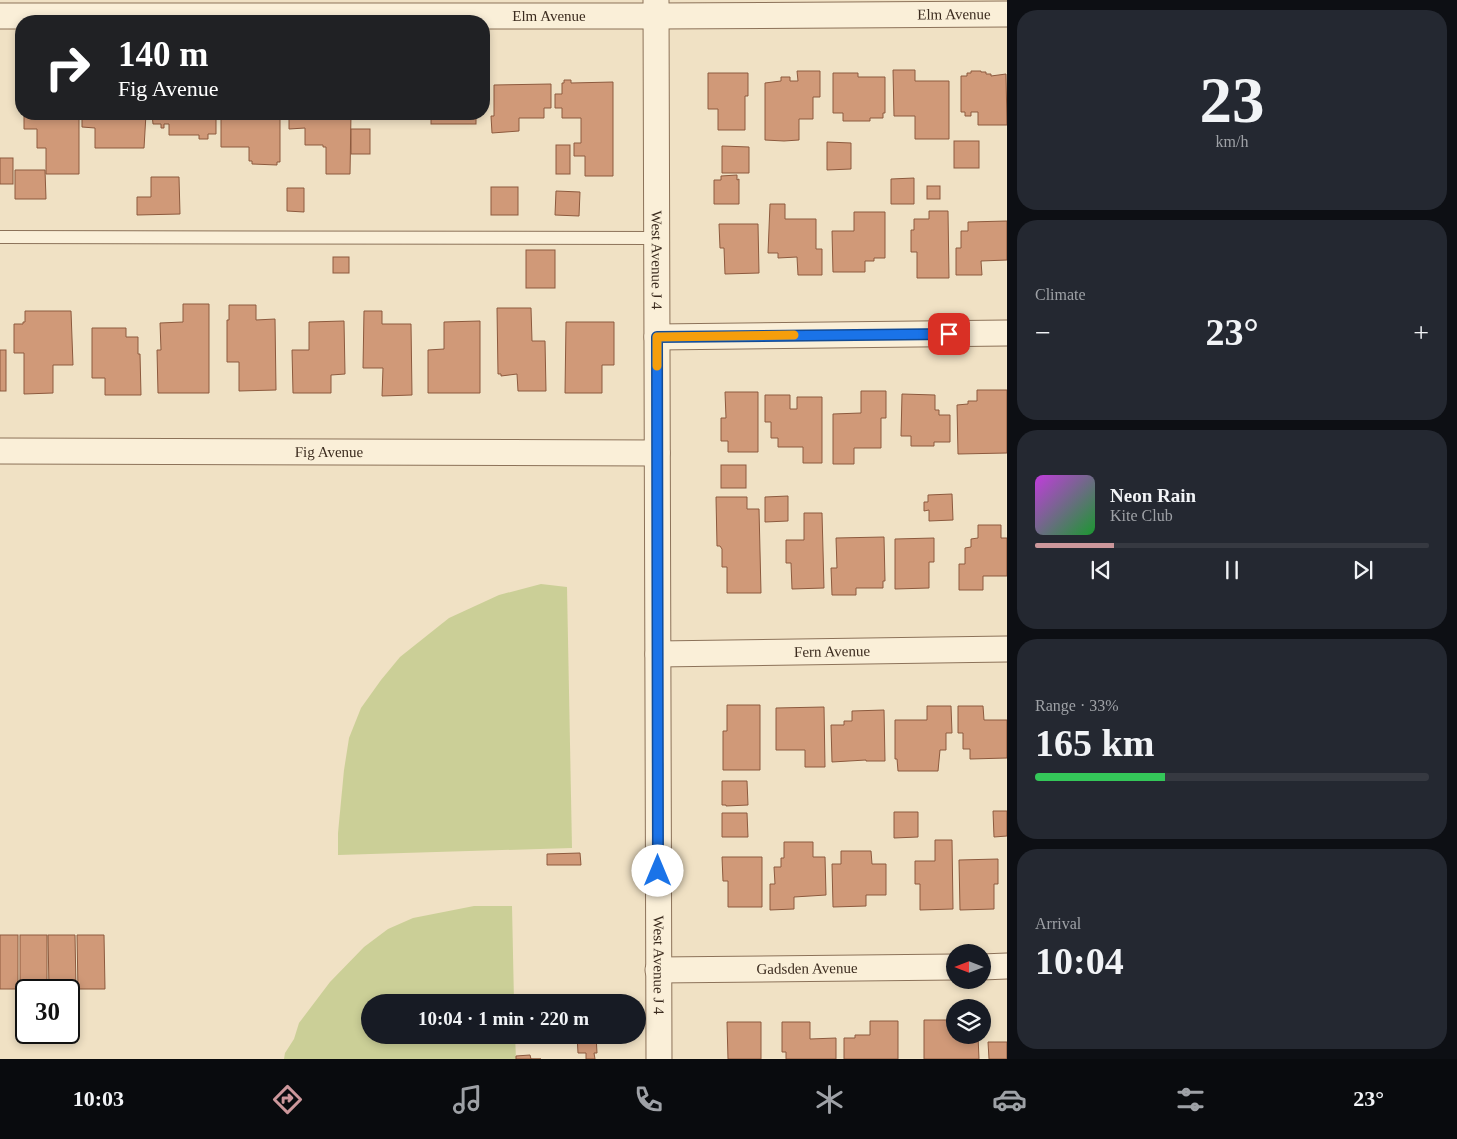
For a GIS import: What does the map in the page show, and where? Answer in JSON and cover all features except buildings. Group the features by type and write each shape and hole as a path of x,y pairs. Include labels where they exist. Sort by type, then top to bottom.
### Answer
{"street":[{"name":"Elm Avenue","path":"82,15 656,8 1007,14"},
{"name":"West Avenue J 4","path":"656,8 659,1059"},
{"name":"Elm Avenue","path":"0,16 15,16"},
{"path":"657,337 1007,333"},
{"name":"Fig Avenue","path":"0,451 657,453"},
{"name":"Fern Avenue","path":"658,654 1007,649"},
{"path":"991,967 1007,966"},
{"name":"Gadsden Avenue","path":"658,970 946,967"}],"lane":[{"path":"0,237 657,238"}],"green space":[{"path":"541,584 567,587 572,848 338,855 338,833 349,738 361,708 381,680 400,657 449,618 499,595"},
{"path":"474,906 512,906 514,994 361,994 361,1044 515,1044 516,1059 284,1059 285,1053 294,1039 299,1023 330,982 364,947 388,929 413,918"}],"slow traffic":[{"path":"657,366 657,337 794,335"}],"route":[{"path":"658,871 657,337 949,334"}]}
